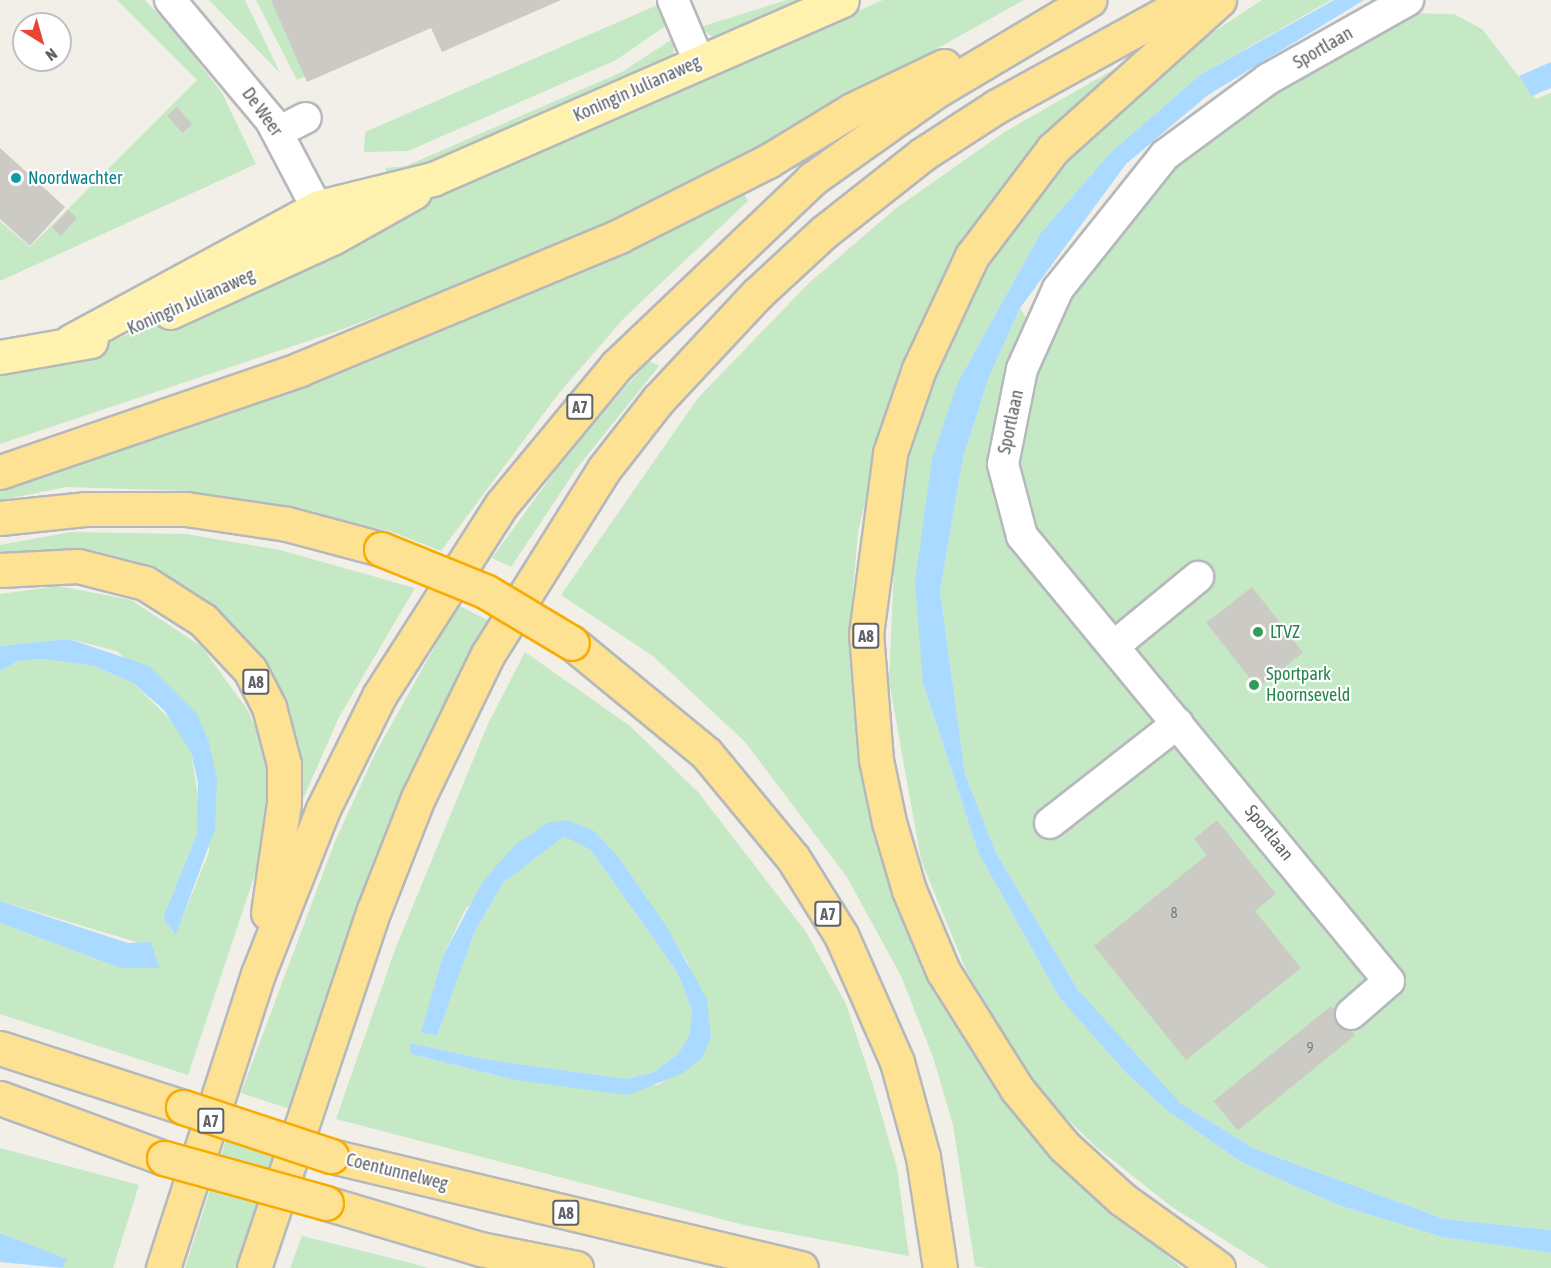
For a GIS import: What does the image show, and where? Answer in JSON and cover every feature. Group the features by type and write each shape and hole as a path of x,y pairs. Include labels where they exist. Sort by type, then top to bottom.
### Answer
{"highway":[{"name":"A7","path":"0,472 300,369 618,236 768,161 852,110 1088,0"},
{"name":"A7","path":"163,1268 258,974 323,809 379,696 495,513 555,434 678,301 812,179 933,93 1088,0"},
{"path":"254,1268 374,910 418,798 488,654 604,469 658,400 741,310 833,225 923,154 997,106 1190,0"},
{"name":"A8","path":"1218,1268 1122,1199 1064,1146 1017,1089 943,971 909,890 889,822 876,760 866,634 890,453 919,369 972,256 1053,149 1219,0"},
{"name":"A7","path":"0,518 85,509 186,509 287,524 381,549 485,591 572,643 706,753 793,858 841,935 897,1062 923,1157 940,1268"},
{"name":"A8","path":"0,570 69,566 134,579 202,620 250,670 274,723 285,785 258,974"},
{"name":"Coentunnelweg","path":"0,1048 332,1156 801,1268"},
{"path":"0,1098 164,1158 480,1249 576,1268"},
{"path":"0,1108 36,1110"},
{"path":"480,1249 514,1268"}],"main road":[{"name":"Koningin Julianaweg","path":"0,357 71,341 96,341 131,330 332,238 433,179 842,0"},
{"name":"Koningin Julianaweg","path":"71,341 319,207 433,179"}],"street":[{"name":"De Weer","path":"170,0 278,132 319,207 332,238"},
{"path":"673,0 699,63"},
{"name":"Sportlaan","path":"1351,1014 1389,981 1022,536 1003,464 1022,369 1058,289 1165,155 1268,79 1408,0"},
{"path":"278,132 306,118"},
{"path":"1114,646 1198,577"},
{"path":"1050,823 1178,723"}],"green space":[{"path":"117,0 145,0 179,37 222,93 256,164 0,281 0,221 30,247 197,80"},
{"path":"209,0 245,0 280,73"},
{"path":"256,0 273,0 309,74 297,80"},
{"path":"787,0 812,0 715,39 700,27"},
{"path":"883,0 1024,0 763,146 566,244 335,332 0,444 0,371 76,357"},
{"path":"1262,0 1331,0 1200,75 1110,153 1040,234 958,382 923,684 979,854 1059,997 1128,1075 1169,1112 1243,1163 1338,1205 1442,1237 1551,1253 1551,1268 1269,1268 1172,1207 1096,1147 1054,1106 1023,1066 967,972 921,860 889,681 897,500 920,400 974,284 1013,222 1065,158 1186,50"},
{"path":"662,3 670,23 616,60 408,151 364,152 365,132"},
{"name":"Sportpark Hoornseveld","path":"1405,13 1454,14 1482,29 1536,99 1551,93 1551,1230 1444,1219 1255,1149 1180,1103 1140,1065 1078,990 996,853 965,774 940,591 963,458 989,377 1020,308 1029,323 1052,321 1151,188 1253,102"},
{"path":"674,38 673,57 438,163 385,180 386,168 406,166 622,72"},
{"path":"1137,56 1066,114 1015,170 950,267 889,405 858,532 851,611 859,748 883,861 921,961 972,1052 1036,1139 1076,1180 1182,1268 986,1268 975,1266 953,1125 933,1057 901,976 847,877 745,742 653,656 561,595 698,398 808,284 895,209 1003,133"},
{"path":"743,192 748,201 625,317 559,393 441,551 390,531 190,491 67,487 0,500 0,491 289,392"},
{"path":"649,361 659,366 577,468 511,567 492,558 577,441"},
{"path":"71,532 186,534 280,550 415,588 339,717 299,808 263,666 213,606 172,581 0,560 0,545"},
{"path":"59,586 131,600 201,646 249,712 264,749 271,800 265,844 188,1075 0,1014 0,923 120,968 159,968 143,944 0,901 0,671 18,661 43,659 94,666 133,683 178,727 191,752 200,810 197,834 163,918 176,934 209,852 208,738 117,651 69,639 0,646 0,594"},
{"path":"458,605 489,621 293,1110 241,1093 334,844 375,754"},
{"path":"525,652 630,726 698,792 806,932 846,1004 897,1168 909,1256 744,1225 336,1119 396,947 488,724","holes":["567,820 619,858 688,963 702,1058 658,1085 515,1080 411,1054 411,1043 483,1059 626,1079 654,1072 678,1054 689,1036 692,1010 677,972 591,850 564,835 503,883 475,931 437,1036 422,1032 443,956 466,908"]},
{"path":"227,1137 278,1153 239,1268 185,1268"},
{"path":"0,1148 139,1185 113,1268 63,1268 66,1259 0,1233"},
{"path":"302,1236 407,1262 428,1268 290,1268"}],"water":[{"path":"1334,0 1364,0 1208,95 1126,164 1020,308 989,377 963,458 940,591 965,774 996,853 1078,990 1180,1103 1255,1149 1444,1219 1551,1230 1551,1253 1442,1237 1338,1205 1243,1163 1169,1112 1128,1075 1059,997 979,854 923,684 915,582 932,459 958,382 1040,234 1110,153 1200,75"},
{"path":"1551,62 1551,88 1532,96 1519,76"},
{"path":"69,639 149,666 196,713 208,739 217,778 215,829 176,935 163,918 197,834 198,783 191,752 164,710 133,683 94,666 43,659 18,661 0,671 0,646"},
{"path":"567,820 594,831 619,858 666,926 707,999 711,1037 702,1058 683,1073 628,1095 515,1080 411,1054 410,1043 484,1059 626,1079 654,1072 678,1054 689,1036 692,1010 677,972 591,850 564,836 503,883 475,931 437,1036 421,1032 443,956 483,881 515,845 548,823"},
{"path":"0,901 128,943 151,942 159,968 120,968 0,923"},
{"path":"0,1233 67,1259 63,1268 0,1262"}],"building":[{"path":"271,0 561,0 442,52 431,28 307,82"},
{"path":"177,107 192,124 182,133 167,116"},
{"name":"Noordwachter","path":"0,148 65,207 30,246 0,219"},
{"path":"68,210 77,218 61,236 52,228"},
{"path":"1252,587 1303,652 1257,688 1206,623"},
{"path":"1217,820 1276,894 1255,911 1301,968 1186,1060 1094,946 1207,855 1194,839"},
{"path":"1331,1006 1355,1036 1238,1131 1214,1101"}],"place":[{"name":"Noordwachter","path":"16,178"},
{"name":"LTVZ","path":"1258,632"},
{"name":"Sportpark Hoornseveld","path":"1254,685"}]}
